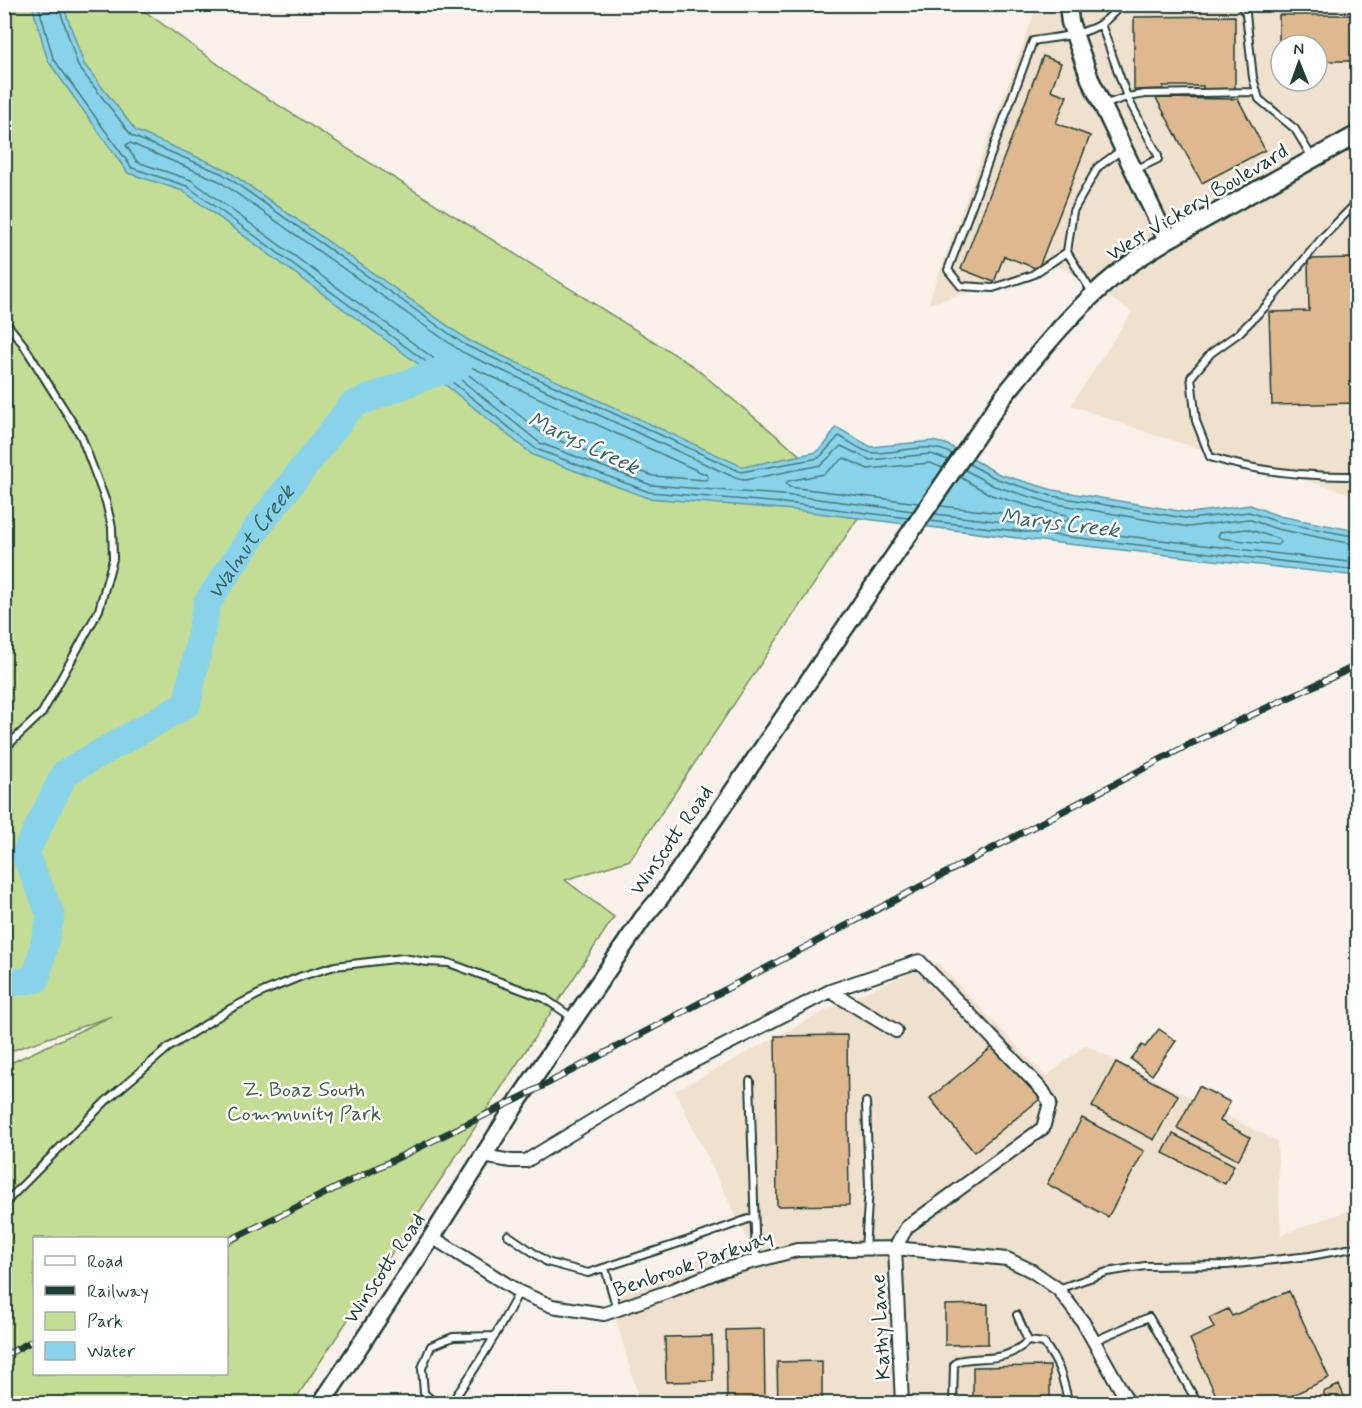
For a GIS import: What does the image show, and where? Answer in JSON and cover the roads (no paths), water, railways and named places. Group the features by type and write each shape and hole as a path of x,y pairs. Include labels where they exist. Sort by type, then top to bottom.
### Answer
{"main road":[{"path":"1068,4 1090,79 1167,240"},
{"name":"West Vickery Boulevard","path":"898,551 991,415 1044,345 1117,274 1167,240 1358,135"},
{"name":"Winscott Road","path":"321,1404 432,1238 574,1018 643,918 660,898 898,551"}],"street":[{"path":"483,1156 526,1161 671,1073 830,991 919,962 1043,1091 1050,1103 1042,1128 907,1227 895,1248"},
{"path":"830,991 896,1031"},
{"name":"Benbrook Parkway","path":"432,1238 519,1292 552,1306 604,1314 722,1270 797,1250 895,1248 1007,1259 1032,1271 1058,1289 1083,1322 1129,1404"},
{"name":"Kathy Lane","path":"895,1248 902,1404"}],"lane":[{"path":"1067,252 1032,275 993,288 962,286 948,270 1033,41 1075,34 1101,24 1125,4"},
{"path":"1240,4 1246,14 1256,92 1259,99 1295,129 1313,159"},
{"path":"1101,24 1127,96 1158,159 1134,171"},
{"path":"1102,105 1127,96 1145,94 1256,92"},
{"path":"1094,295 1067,252 1073,212 1098,167 1123,149"},
{"path":"1358,201 1323,237 1266,306 1239,333 1211,353 1191,377 1196,421 1210,457 1244,467 1322,477 1358,476"},
{"path":"4,320 23,344 81,436 106,502 112,527 113,559 99,610 42,713 4,749"},
{"path":"4,1204 106,1101 168,1048 230,1009 302,976 335,966 404,957 427,962 449,963 544,998 574,1018"},
{"path":"750,1081 756,1261"},
{"path":"865,1249 869,1188 866,1102"},
{"path":"508,1234 547,1262 588,1273 754,1216"},
{"path":"1058,1289 1107,1272 1145,1266 1227,1265 1310,1256 1358,1247"},
{"path":"605,1268 617,1309"},
{"path":"495,1336 453,1337 431,1346 422,1368 424,1393 438,1404 453,1400 495,1336 519,1292"},
{"path":"1017,1315 1028,1341"},
{"path":"1094,1341 1149,1317 1198,1404"},
{"path":"953,1404 954,1365 958,1361 1004,1357 1015,1353 1028,1341 1044,1343 1056,1359 1068,1404"}],"water":[{"name":"Marys Creek","path":"32,5 63,5 84,64 136,131 225,169 468,340 743,467 817,452 827,442 836,427 871,447 932,441 946,444 999,474 1053,490 1191,513 1250,505 1279,516 1357,531 1357,576 1050,542 794,510 648,498 533,455 432,374 183,191 128,173 48,61"}],"waterway":[{"name":"Walnut Creek","path":"4,984 36,979 51,915 25,854 65,773 187,704 207,603 259,525 352,405 458,366"}],"railway":[{"path":"228,1241 520,1098 1190,744 1358,665"},
{"path":"4,1356 33,1341"}],"park label":[{"name":"Z. Boaz South Community Park","path":"304,1101"}]}
